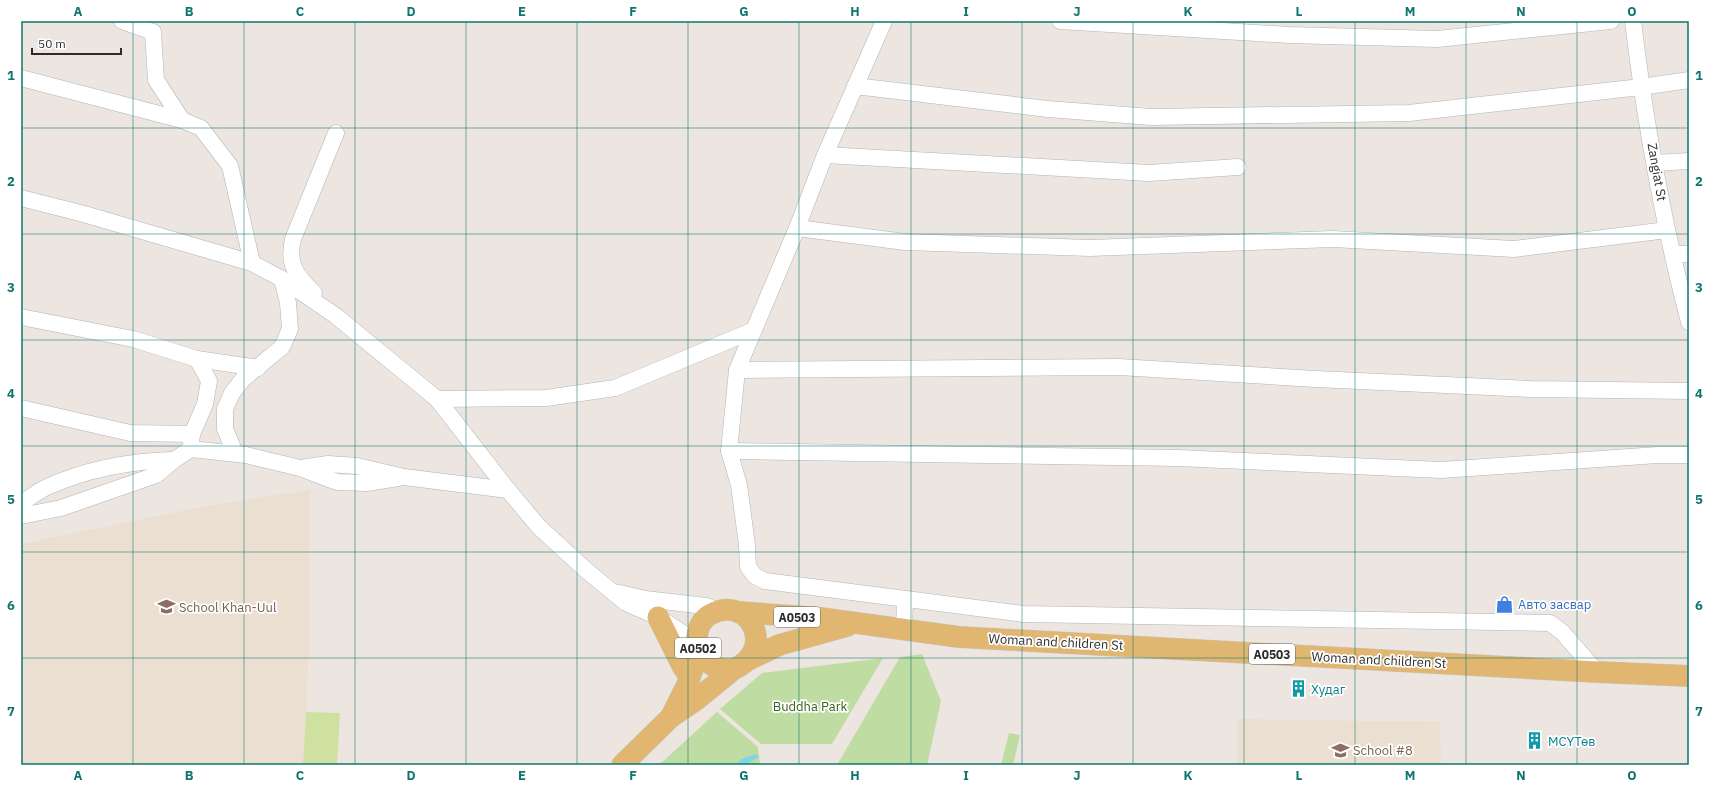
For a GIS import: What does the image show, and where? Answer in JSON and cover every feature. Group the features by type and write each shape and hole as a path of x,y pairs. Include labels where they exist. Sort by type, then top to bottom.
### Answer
{"main road":[{"name":"Woman and children St","path":"728,611 820,618 855,624 959,637 1689,676"},
{"name":"Woman and children St","path":"728,611 746,617 756,634 755,648 741,665"},
{"name":"A0502","path":"671,717 690,677 697,647 697,632 702,622 709,615 728,611"},
{"path":"658,617 682,666 690,677"},
{"name":"Woman and children St","path":"622,765 671,717 696,700 741,665 779,645 855,624"},
{"name":"A0502","path":"697,647 703,659 710,665 722,669 741,665"}],"street":[{"path":"122,21 155,26 156,80 182,120"},
{"path":"884,21 855,86 737,370 729,451 739,485 747,545 748,567 755,576 765,581 1024,614 1550,623 1562,632 1597,672"},
{"path":"1060,21 1289,35 1436,39 1611,21"},
{"name":"Zangiat St","path":"1633,21 1641,86 1655,163 1673,254 1689,322"},
{"path":"21,78 182,120 201,128 230,166 252,263"},
{"path":"855,86 1048,110 1151,117 1409,113 1689,80"},
{"path":"336,133 293,239 290,252 292,265 301,280 336,316"},
{"path":"826,155 1148,173 1238,167"},
{"path":"1655,163 1689,161"},
{"path":"21,198 84,214 252,263 282,279 336,316 437,399 508,490 539,526 603,585 626,603 658,617 697,647"},
{"path":"797,228 905,242 1090,248 1333,239 1514,249 1668,230"},
{"path":"1673,254 1689,254"},
{"path":"235,453 225,429 225,409 232,393 244,379 282,347 290,329 288,303 282,279"},
{"path":"21,317 133,339 197,360 258,368"},
{"path":"437,399 546,398 615,388 754,330"},
{"path":"21,516 61,508 156,475 174,460 191,442 205,404 209,381 197,360"},
{"path":"737,370 1119,367 1316,379 1530,389 1689,391"},
{"path":"205,404 225,409"},
{"path":"21,408 130,433 191,442 300,468 328,464 350,466 404,477 508,490"},
{"path":"729,451 1178,458 1441,470 1689,455"},
{"path":"21,504 46,487 107,466 153,460 174,460"},
{"path":"603,585 626,594 645,599 706,606 728,611"},
{"path":"904,630 905,599"}],"shaded area":[{"name":"School Khan-Uul","path":"310,490 310,629 303,765 21,765 21,544 201,507"},
{"name":"School #8","path":"1238,719 1440,722 1441,765 1238,765"}],"green space":[{"name":"Buddha Park","path":"922,654 941,701 927,765 837,765 900,657"},
{"name":"Buddha Park","path":"883,658 832,744 761,744 720,709 762,673"},
{"path":"306,712 340,713 337,765 303,765"},
{"name":"Buddha Park","path":"717,712 758,747 760,765 659,765"},
{"path":"1009,733 1020,735 1013,765 1001,765"}],"water":[{"path":"756,754 759,757 744,765 737,765 741,759"}],"place":[{"name":"Авто засвар","path":"1505,604"},
{"name":"School Khan-Uul","path":"166,607"},
{"name":"Худаг","path":"1298,689"},
{"name":"МСҮТөв","path":"1535,741"},
{"name":"School #8","path":"1340,750"}]}
